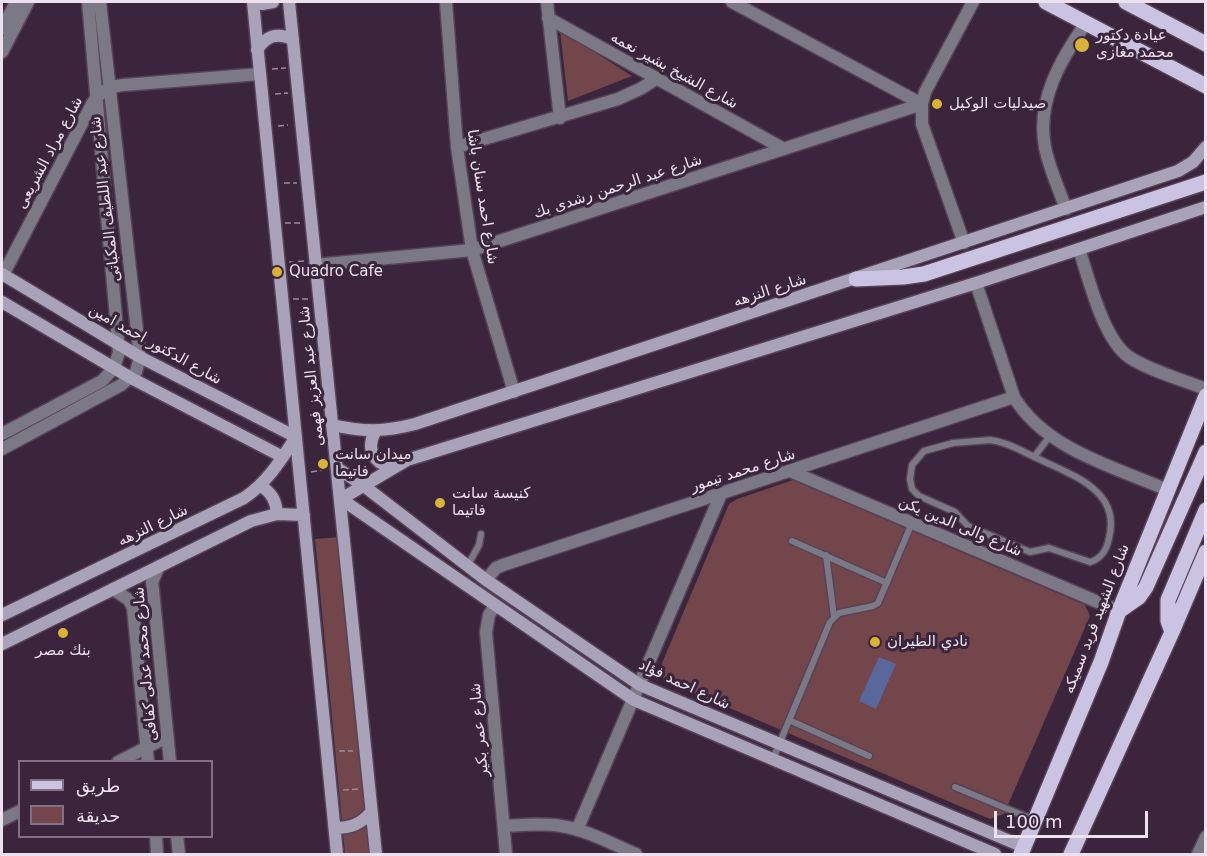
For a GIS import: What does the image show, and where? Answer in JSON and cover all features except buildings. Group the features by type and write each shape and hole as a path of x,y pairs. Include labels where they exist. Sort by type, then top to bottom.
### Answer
{"main road":[{"path":"253,2 262,4 273,2"},
{"name":"شارع عبد العزيز فهمى","path":"253,2 337,855"},
{"name":"شارع عبد العزيز فهمى","path":"290,2 376,855"},
{"path":"1046,2 1206,86"},
{"path":"1126,2 1203,42"},
{"path":"257,50 263,41 272,36 283,35 292,39"},
{"name":"شارع النزهه","path":"332,425 375,432 415,424 1178,171 1193,162 1206,147"},
{"path":"1193,162 1206,170"},
{"path":"855,279 903,277 950,267 1206,182"},
{"path":"995,855 633,700 340,499 391,467 422,455 976,283 1206,207"},
{"name":"شارع الدكتور احمد امين","path":"2,274 140,357 296,437"},
{"path":"2,303 130,378 283,457"},
{"name":"شارع الشهيد فريد سميكه","path":"1022,851 1101,662 1119,610 1206,396"},
{"path":"375,432 370,447 372,455 378,462 391,467"},
{"name":"شارع النزهه","path":"2,615 228,507 261,486 296,437"},
{"path":"1119,610 1139,597 1146,587 1206,452"},
{"name":"شارع احمد فؤاد","path":"337,468 364,486 486,580 640,685 1022,851"},
{"path":"261,486 272,496 277,514"},
{"path":"1172,632 1167,611 1168,600 1206,510"},
{"path":"2,644 251,520 277,514 304,514"},
{"path":"1071,855 1206,552"},
{"path":"335,828 356,825 371,812"},
{"path":"1079,836 1081,855"}],"street":[{"path":"2,30 16,2"},
{"path":"2,52 28,2"},
{"name":"شارع عبد اللطيف المكباتى","path":"88,2 119,344 114,368"},
{"name":"شارع عبد اللطيف المكباتى","path":"100,2 140,357"},
{"name":"شارع احمد سنان باشا","path":"446,2 457,147 472,250 514,392"},
{"path":"547,2 560,118"},
{"path":"732,2 922,104"},
{"path":"964,243 922,124 922,104 925,92 973,2"},
{"name":"شارع الشيخ بشير نعمه","path":"548,18 784,149"},
{"path":"1066,208 1045,147 1044,115 1051,85 1064,56 1086,23"},
{"name":"شارع مراد الشريعى","path":"2,274 96,98 109,88 124,85 260,71"},
{"path":"457,147 618,99 657,78"},
{"name":"شارع عبد الرحمن رشدى بك","path":"315,263 472,250 922,104"},
{"path":"1079,249 1107,329 1120,350 1140,363 1206,389"},
{"path":"976,283 1014,397 1023,411 1050,435 1067,446 1168,490"},
{"path":"2,449 130,378 136,372 140,357"},
{"path":"2,434 95,386 114,368"},
{"name":"شارع محمد تيمور","path":"486,580 490,573 503,565 1014,397"},
{"name":"شارع والى الدين يكن","path":"790,471 1119,610"},
{"path":"577,830 721,494"},
{"name":"شارع محمد عدلى كفافى","path":"159,566 152,582 170,760"},
{"name":"شارع محمد عدلى كفافى","path":"113,588 129,600 133,608 148,760"},
{"name":"شارع عمر بكير","path":"495,605 489,615 486,632 506,855"},
{"path":"122,760 167,737"},
{"path":"2,819 18,812"},
{"path":"504,826 546,824 577,830 636,855"},
{"path":"1198,855 1206,837"},
{"path":"156,838 157,855"},
{"path":"177,838 179,855"}],"lane":[{"path":"1034,457 1050,435"},
{"path":"997,441 1034,457 1084,481 1103,498 1111,518 1111,526 1105,549 1096,560 1084,560 1049,548 1030,552 968,526 955,512 915,493 910,484 912,465 918,456 924,451 939,446 997,441"},
{"path":"834,617 844,611 873,606 881,598 912,523"},
{"path":"468,566 479,545 481,534"},
{"path":"792,541 887,582"},
{"path":"773,759 834,617 826,555"},
{"path":"789,720 869,756"},
{"path":"955,787 1035,820"}],"path":[{"path":"260,71 296,68"},
{"path":"262,95 298,92"},
{"path":"265,127 301,125"},
{"path":"271,184 307,182"},
{"path":"275,223 311,224"},
{"path":"279,262 315,263"},
{"path":"282,299 319,298"},
{"path":"300,474 337,468"},
{"path":"327,752 365,750"},
{"path":"331,790 369,789"}],"green space":[{"path":"560,30 632,76 568,101"},
{"name":"نادي الطيران","path":"793,480 1085,605 1090,616 1004,814 990,819 666,681 660,674 660,668 729,504 737,499"},
{"path":"340,537 370,854 345,854 315,539"}],"water":[{"path":"879,657 896,664 876,709 859,701"}],"place":[{"name":"عيادة دكتور محمد مغازى","path":"1082,45"},
{"name":"صيدليات الوكيل","path":"937,104"},
{"name":"Quadro Cafe","path":"277,272"},
{"name":"ميدان سانت فاتيما","path":"323,464"},
{"name":"كنيسة سانت فاتيما","path":"440,503"},
{"name":"بنك مصر","path":"63,633"},
{"name":"نادي الطيران","path":"875,642"}]}
